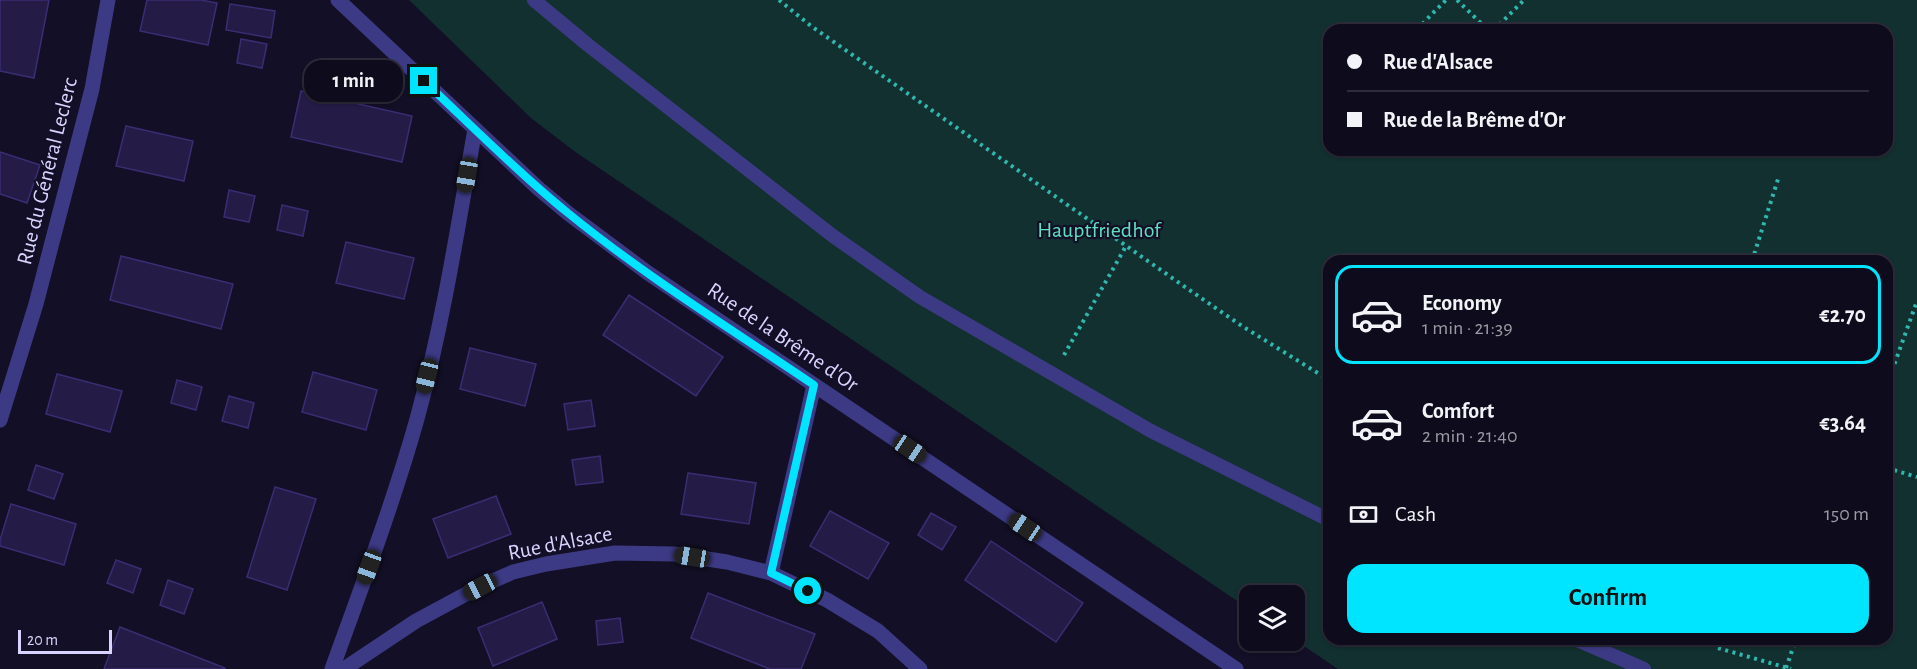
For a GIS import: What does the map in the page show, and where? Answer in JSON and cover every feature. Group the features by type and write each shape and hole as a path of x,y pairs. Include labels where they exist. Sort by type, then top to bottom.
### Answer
{"street":[{"name":"Rue du Général Leclerc","path":"0,420 36,304 92,89 108,0"},
{"name":"Rue de la Brême d'Or","path":"338,0 539,189 648,273 1236,669"},
{"path":"332,669 384,526 417,419 443,311 476,129"},
{"path":"771,573 814,385"},
{"name":"Rue d'Alsace","path":"344,669 416,621 513,572 546,564 615,554 674,554 728,562 771,573 826,600 878,631 920,669"}],"lane":[{"path":"534,0 598,53 833,236 920,297 1151,431 1323,517"},
{"path":"1589,645 1644,669"}],"path":[{"path":"779,0 811,26 1126,246 1242,326 1323,376"},
{"path":"1423,24 1446,0"},
{"path":"1457,0 1482,24"},
{"path":"1500,24 1524,0"},
{"path":"1754,255 1779,176"},
{"path":"1053,374 1126,246"},
{"path":"1893,368 1917,301"},
{"path":"1893,470 1917,477"},
{"path":"1718,648 1789,668 1795,645"}],"green space":[{"name":"Hauptfriedhof","path":"409,0 1917,0 1917,669 1338,669 1305,647 1305,585 1239,585 1239,602 574,151 531,118"}],"building":[{"path":"0,0 49,0 34,78 0,71"},
{"path":"147,0 201,0 217,3 208,45 140,31"},
{"path":"230,4 275,11 271,38 226,30"},
{"path":"241,39 267,44 262,68 237,63"},
{"path":"301,91 412,116 402,162 291,137"},
{"path":"126,126 193,141 184,181 116,166"},
{"path":"0,152 40,165 27,203 0,194"},
{"path":"229,190 255,196 249,222 224,217"},
{"path":"282,205 308,211 303,236 277,230"},
{"path":"346,242 414,258 404,299 336,283"},
{"path":"121,256 233,284 221,329 110,300"},
{"path":"629,295 723,357 696,396 603,335"},
{"path":"470,348 536,364 525,406 460,389"},
{"path":"313,372 377,390 366,430 302,412"},
{"path":"57,374 122,391 110,432 46,414"},
{"path":"177,380 202,387 196,410 171,403"},
{"path":"229,396 254,403 248,428 222,421"},
{"path":"591,400 595,426 568,430 564,404"},
{"path":"600,456 603,482 576,485 572,460"},
{"path":"36,465 63,474 54,499 28,490"},
{"path":"688,473 756,483 749,524 681,514"},
{"path":"275,487 316,499 287,590 247,577"},
{"path":"496,496 511,534 448,558 433,519"},
{"path":"11,504 76,524 64,565 0,546"},
{"path":"830,511 889,543 868,579 810,546"},
{"path":"931,513 956,527 942,550 918,535"},
{"path":"991,541 1083,603 1056,642 965,580"},
{"path":"116,560 141,569 133,593 107,583"},
{"path":"168,580 193,589 184,614 160,605"},
{"path":"708,593 815,634 801,669 770,669 691,638"},
{"path":"542,602 557,639 493,666 478,628"},
{"path":"620,618 623,642 598,645 596,621"},
{"path":"120,627 225,668 104,669"}],"route":[{"path":"424,81 539,189 569,214 648,273 814,385 771,573 808,591"}]}
